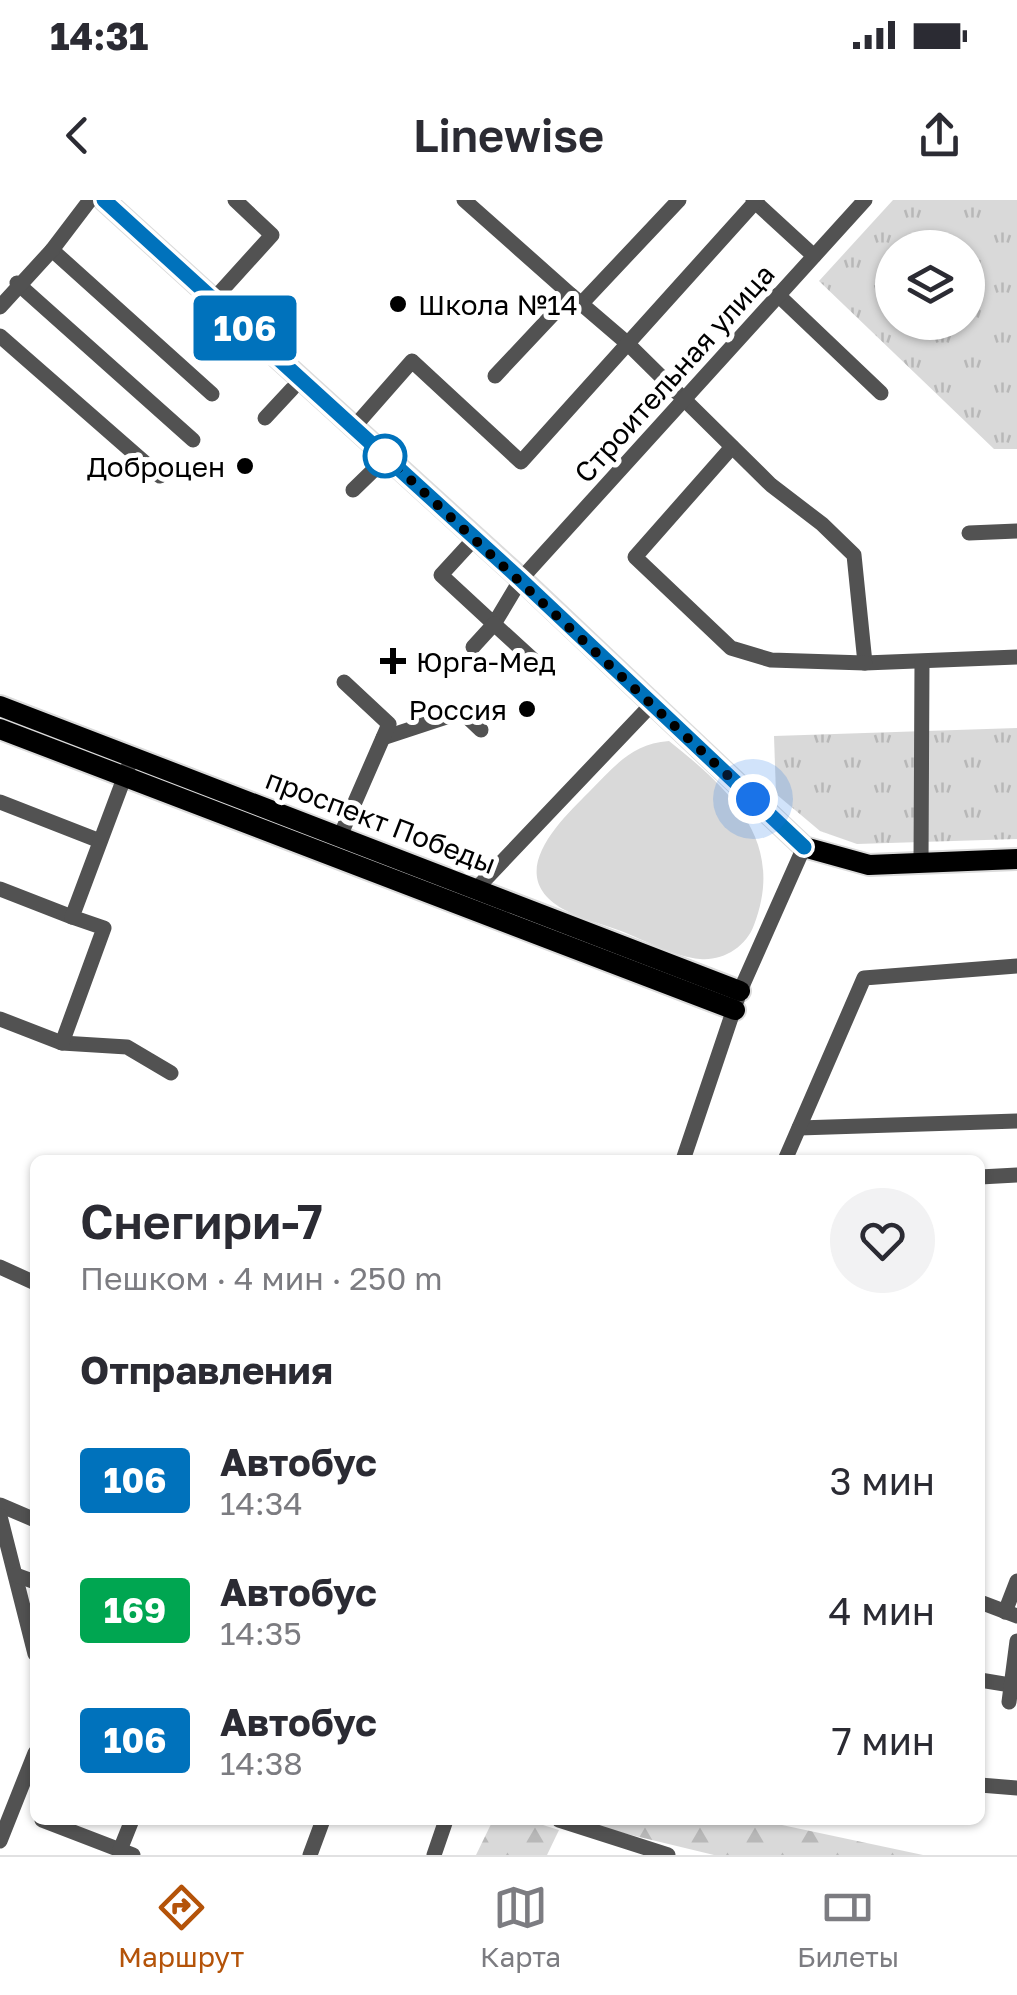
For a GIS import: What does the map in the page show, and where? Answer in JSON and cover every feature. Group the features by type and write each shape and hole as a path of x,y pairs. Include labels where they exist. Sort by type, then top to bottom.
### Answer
{"main road":[{"path":"92,200 214,299 354,427 382,462"},
{"path":"92,200 292,389 382,462 804,847 868,865 1017,859"},
{"name":"проспект Победы","path":"0,706 128,767 342,834 478,888 738,1001"},
{"path":"0,729 128,767 472,909 738,1001"},
{"path":"472,909 478,888"}],"street":[{"path":"0,308 92,200"},
{"path":"214,299 272,234 235,200"},
{"path":"464,200 627,343 732,446 854,555 865,663"},
{"path":"495,376 679,200"},
{"name":"Строительная улица","path":"473,647 494,624 517,585 864,200"},
{"path":"354,427 412,361 521,462 755,201 814,256"},
{"path":"52,250 212,394"},
{"path":"18,284 193,440"},
{"path":"778,296 881,393"},
{"path":"0,336 160,476"},
{"path":"266,418 292,389"},
{"path":"732,446 635,558 731,648 770,660 865,663 1017,657"},
{"path":"353,490 382,462"},
{"path":"969,533 1017,531"},
{"path":"471,543 441,576 539,665"},
{"path":"921,864 922,662"},
{"path":"342,834 388,724 344,682"},
{"path":"478,888 648,708"},
{"path":"382,738 462,712 481,730"},
{"path":"72,917 128,767"},
{"path":"0,802 100,841"},
{"path":"687,1155 738,1001 804,847"},
{"path":"0,889 104,928 62,1043"},
{"path":"787,1155 864,978 1017,966"},
{"path":"0,1020 62,1043 127,1048 171,1073"},
{"path":"799,1128 1017,1121"},
{"path":"985,1177 1017,1175"},
{"path":"0,1268 30,1281"},
{"path":"0,1505 30,1518"},
{"path":"0,1516 30,1633"},
{"path":"16,1574 30,1580"},
{"path":"985,1604 1011,1614 1017,1580"},
{"path":"985,1682 1012,1691 1017,1641"},
{"path":"0,1841 30,1765"},
{"path":"985,1785 1017,1788"},
{"path":"12,1808 30,1815"},
{"path":"55,1825 127,1852 131,1825"},
{"path":"310,1855 322,1825"},
{"path":"434,1855 444,1825"},
{"path":"575,1825 668,1855"}],"green space":[{"path":"893,200 1017,200 1017,449 994,449 880,340 985,340 985,230 875,230 875,335 819,281"},
{"path":"1017,728 1017,839 857,844 820,831 776,794 774,736"},
{"path":"669,741 732,799 758,843 763,868 762,895 754,925 739,946 717,958 680,955 577,916 546,895 538,880 537,865 543,849 577,804 624,758 644,747"},
{"path":"491,1825 543,1825 559,1830 547,1855 476,1855"},
{"path":"590,1825 782,1825 923,1855 714,1855"}],"bus line":[{"name":"106","path":"104,200 520,579 804,847"}],"place":[{"name":"Школа №14","path":"398,304"},
{"name":"Доброцен","path":"245,466"},
{"name":"Юрга-Мед","path":"393,661"},
{"name":"Россия","path":"527,709"}],"route":[{"path":"385,456 753,799"}]}
